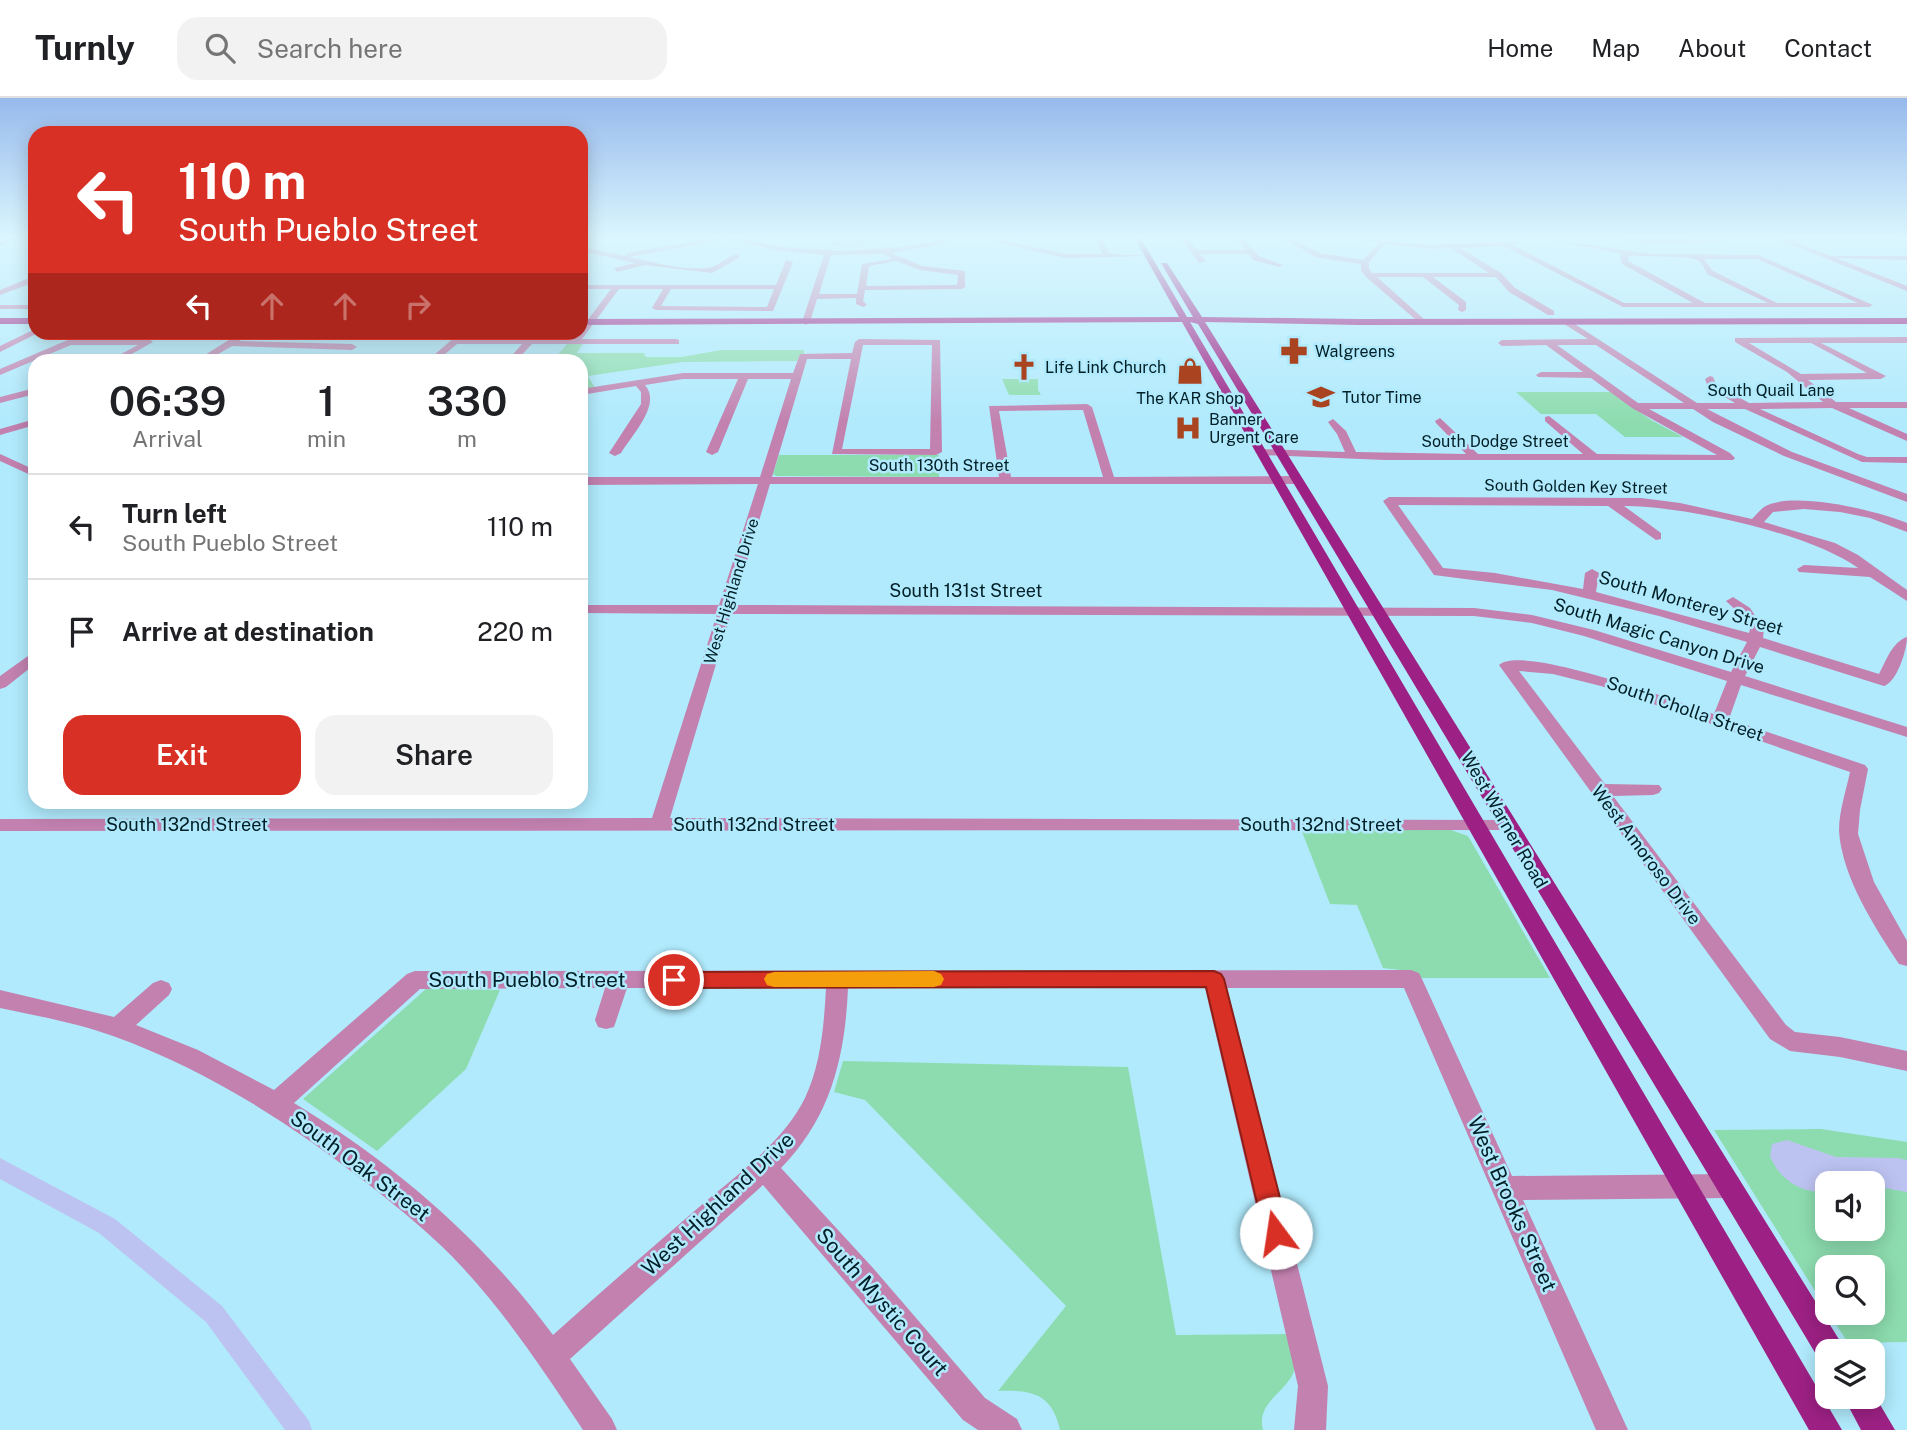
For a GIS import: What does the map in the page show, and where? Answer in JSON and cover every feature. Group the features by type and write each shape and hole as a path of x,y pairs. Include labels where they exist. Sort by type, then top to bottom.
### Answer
{"main road":[{"name":"West Warner Road","path":"1171,299 1826,1430"},
{"name":"West Warner Road","path":"1186,299 1823,1339"},
{"path":"588,322 1907,321"},
{"path":"0,322 28,322"},
{"path":"1229,398 1246,397"},
{"path":"1866,1409 1879,1430"}],"street":[{"path":"588,319 605,299"},
{"path":"661,299 656,308 770,309 774,299"},
{"path":"806,322 813,299"},
{"path":"1396,299 1422,322"},
{"path":"1457,299 1463,304 1462,310"},
{"path":"1527,299 1550,313"},
{"path":"1612,299 1623,305 1869,305 1855,299"},
{"path":"1695,299 1706,305"},
{"path":"1766,299 1779,305"},
{"path":"0,307 28,307"},
{"path":"1842,321 1907,352"},
{"path":"898,342 901,322"},
{"path":"1567,322 1692,405 1788,454 1907,498"},
{"path":"0,349 28,336"},
{"path":"212,354 235,340"},
{"path":"518,354 531,340"},
{"path":"1907,340 1738,340 1799,377 1821,398 1833,405 1907,438"},
{"path":"1799,377 1881,376 1810,340"},
{"path":"440,354 455,341 677,342"},
{"path":"0,342 16,342"},
{"path":"41,354 71,342 149,342 126,354"},
{"path":"859,342 898,342 937,342 936,452 836,452 859,342"},
{"path":"1547,342 1636,406"},
{"path":"1502,343 1597,342"},
{"path":"230,343 352,347"},
{"path":"302,354 313,346"},
{"name":"West Highland Drive","path":"659,825 803,356 856,356"},
{"path":"2,370 28,359"},
{"path":"1541,375 1593,375"},
{"path":"588,391 683,376 797,376"},
{"path":"712,452 744,376"},
{"path":"1710,379 1711,386 1745,405 1866,460 1907,460"},
{"path":"615,453 646,404 646,392 638,383"},
{"path":"0,400 28,393"},
{"name":"South Quail Lane","path":"1636,406 1907,405"},
{"name":"South Dodge Street","path":"1261,452 1475,457 1729,457 1636,406"},
{"path":"1002,481 997,475 996,464 1000,456 993,408 1087,407 1110,481"},
{"path":"1549,419 1594,457"},
{"path":"1440,421 1475,457"},
{"path":"1333,422 1342,433 1352,455"},
{"path":"0,432 28,424"},
{"path":"0,457 28,471"},
{"path":"15,465 28,461"},
{"name":"South 130th Street","path":"588,481 1296,480"},
{"name":"South Golden Key Street","path":"1439,572 1389,502 1611,502 1680,507 1755,523 1830,546 1853,558 1907,597"},
{"path":"1504,502 1518,518"},
{"path":"1611,502 1656,536"},
{"path":"1755,523 1769,509 1789,505 1836,503 1903,523"},
{"path":"1804,569 1874,573"},
{"name":"South Monterey Street","path":"1439,572 1513,579 1589,594 1884,681 1897,653 1907,642"},
{"path":"1589,594 1592,573"},
{"path":"1720,721 1736,678 1755,641 1757,629 1745,611 1733,601"},
{"name":"South 131st Street","path":"588,609 1352,611"},
{"name":"South Magic Canyon Drive","path":"1352,611 1474,612 1532,619 1589,632 1907,732"},
{"path":"0,684 28,662"},
{"name":"South Cholla Street","path":"1507,665 1530,665 1581,675 1859,769 1849,832 1878,911 1907,958"},
{"name":"West Amoroso Drive","path":"1507,665 1778,1032 1790,1041 1840,1047 1907,1061"},
{"path":"1597,790 1653,789"},
{"name":"South 132nd Street","path":"0,825 1507,824"},
{"name":"West Highland Drive","path":"551,1356 764,1167 799,1128 812,1109 834,1046 838,979"},
{"path":"1214,979 1312,1386 1310,1430"},
{"name":"South Pueblo Street","path":"277,1103 415,981 1411,979"},
{"name":"West Brooks Street","path":"1411,979 1612,1430"},
{"path":"606,1020 620,980"},
{"path":"118,1028 161,989"},
{"name":"South Oak Street","path":"0,999 118,1028 204,1063 277,1103 334,1140 428,1215 486,1272 551,1356 601,1430"},
{"name":"South Mystic Court","path":"764,1167 974,1409 1006,1430"},
{"path":"1506,1188 1729,1186"}],"green space":[{"path":"569,342 584,342 577,353 644,353 646,357 682,357 721,350 804,350 804,354 799,356 797,361 683,362 588,376 588,354 558,354"},
{"path":"588,376 595,388 588,389"},
{"path":"1002,379 1038,379 1041,395 1009,395"},
{"path":"1516,392 1611,392 1651,420 1683,437 1625,437 1596,414 1541,414"},
{"path":"779,455 939,455 939,477 776,476 773,474"},
{"path":"1301,829 1448,829 1468,836 1550,978 1422,978 1401,970 1383,968 1357,905 1330,904"},
{"path":"427,988 500,990 466,1069 377,1151 303,1099"},
{"path":"843,1061 1128,1067 1176,1335 1290,1334 1296,1359 1294,1372 1264,1410 1263,1430 1060,1430 1052,1408 1046,1401 1030,1393 998,1391 1066,1306 865,1100 834,1092"},
{"path":"1821,1129 1907,1142 1907,1342 1845,1339 1837,1325 1885,1325 1885,1255 1815,1255 1815,1291 1714,1130"}],"water":[{"path":"1787,1140 1836,1157 1907,1160 1907,1192 1885,1188 1885,1171 1815,1171 1815,1191 1800,1188 1779,1172 1770,1156 1772,1144"}],"waterway":[{"path":"0,1168 107,1226 214,1314 300,1430"}],"slow traffic":[{"path":"774,979 934,979"}],"place":[{"name":"Walgreens","path":"1294,351"},
{"name":"Life Link Church","path":"1024,367"},
{"name":"The KAR Shop","path":"1190,371"},
{"name":"Tutor Time","path":"1321,397"},
{"name":"Banner Urgent Care","path":"1188,428"}],"route":[{"path":"674,980 1214,979 1276,1233"}]}
